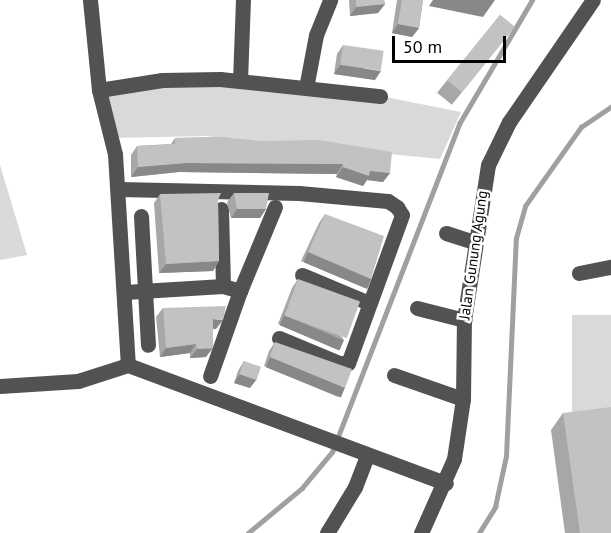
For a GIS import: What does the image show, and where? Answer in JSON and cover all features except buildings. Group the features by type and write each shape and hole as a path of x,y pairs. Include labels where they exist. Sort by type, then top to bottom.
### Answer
{"street":[{"path":"90,0 99,90 116,154 129,365"},
{"path":"240,81 243,0"},
{"path":"306,88 316,35 330,0"},
{"name":"Jalan Gunung Agung","path":"421,533 446,483 454,459 463,399 464,320 474,242 488,165 509,122 593,0"},
{"path":"99,90 162,80 240,81 380,96"},
{"path":"118,189 299,193 388,201 402,215 348,363 339,363 279,338"},
{"path":"210,376 240,291 275,207"},
{"path":"221,209 223,286"},
{"path":"141,216 148,345"},
{"path":"446,233 474,242"},
{"path":"579,273 611,267"},
{"path":"302,275 369,303"},
{"path":"125,292 223,286 240,291"},
{"path":"417,308 464,320"},
{"path":"0,386 78,381 129,365 334,444 446,483"},
{"path":"394,375 463,399"},
{"path":"327,533 355,487 367,456"}],"shaded area":[{"path":"162,80 380,96 461,112 440,159 205,136 112,138 99,90"},
{"path":"0,165 27,255 0,260"},
{"path":"572,315 611,315 611,421 572,421"}],"waterway":[{"path":"248,533 302,488 332,452 459,124 532,0"},
{"path":"479,533 495,507 506,456 516,238 525,206 581,127 611,107"}]}
